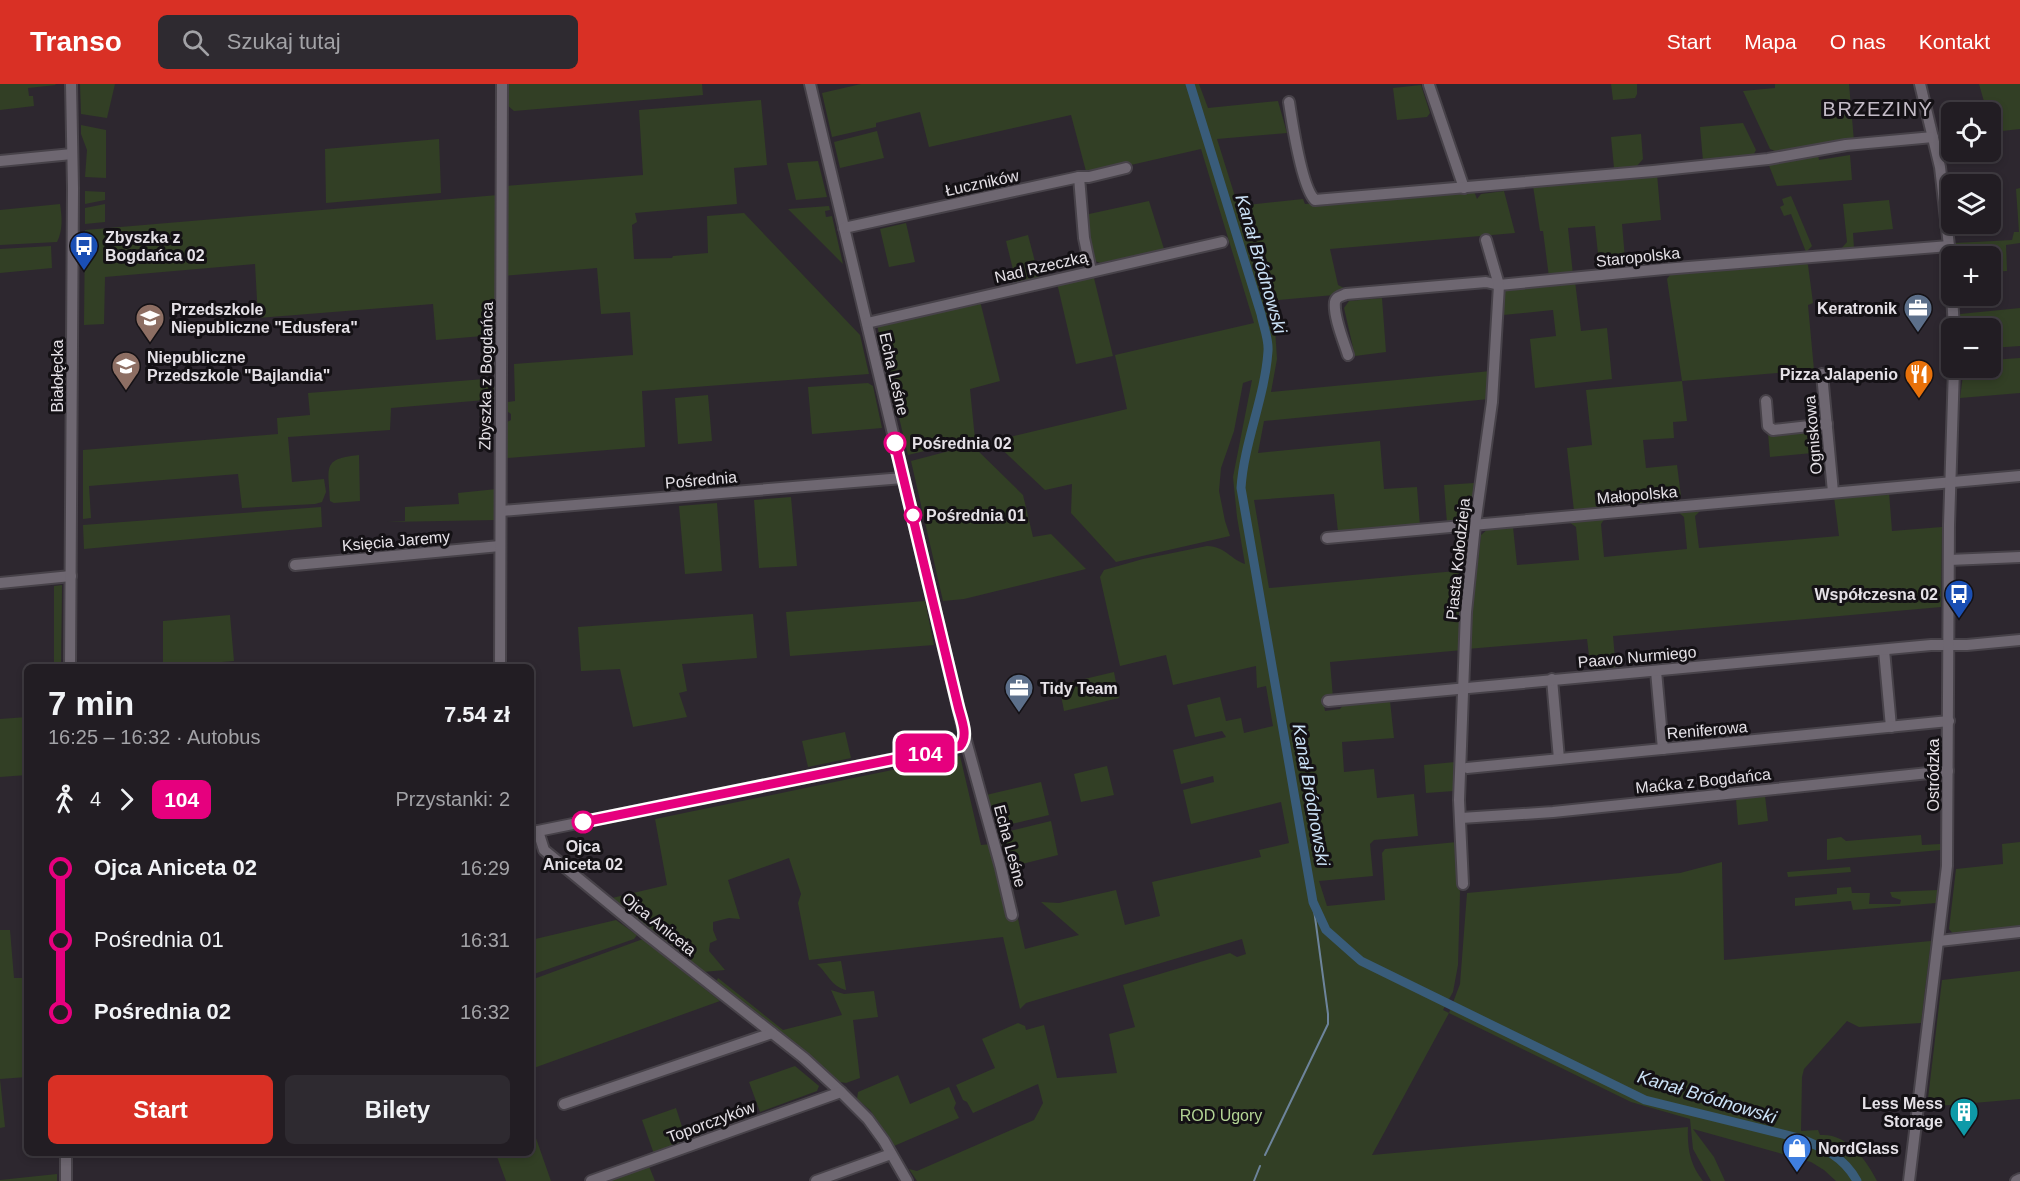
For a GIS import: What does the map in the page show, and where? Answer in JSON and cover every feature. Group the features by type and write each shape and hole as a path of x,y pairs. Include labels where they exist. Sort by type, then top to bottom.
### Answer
{"street":[{"name":"Białołęcka","path":"70,84 72,154 70,664"},
{"name":"Zbyszka z Bogdańca","path":"500,664 502,84"},
{"name":"Echa Leśne","path":"810,84 965,737 1012,915"},
{"path":"1920,84 1940,167 1949,246"},
{"path":"1429,85 1464,188"},
{"path":"1289,102 1308,190 1315,200 1751,161 1846,145 1933,137"},
{"path":"0,161 72,154"},
{"name":"Łuczników","path":"844,228 1126,168"},
{"path":"1080,177 1084,238 1091,270"},
{"name":"Piasta Kołodzieja","path":"1463,884 1459,790 1466,612 1492,402 1499,285 1486,240"},
{"name":"Nad Rzeczką","path":"867,323 1091,270 1222,242"},
{"name":"Staropolska","path":"1348,355 1335,303 1338,298 1346,294 1486,282 1499,285 1941,247"},
{"name":"Ogniskowa","path":"1822,374 1833,492"},
{"name":"Ostródzka","path":"1909,1181 1947,866 1950,482 1954,378"},
{"path":"1766,401 1768,426 1773,430 1827,424"},
{"name":"Małopolska","path":"1327,538 2020,476"},
{"name":"Pośrednia","path":"501,511 903,478"},
{"name":"Księcia Jaremy","path":"295,565 500,546"},
{"path":"1949,560 2020,557"},
{"path":"0,584 71,576"},
{"name":"Paavo Nurmiego","path":"1328,701 1949,644 1967,645 2020,640"},
{"path":"1884,650 1891,727"},
{"path":"1656,671 1663,749"},
{"path":"1552,679 1559,759"},
{"name":"Reniferowa","path":"1467,768 1949,721"},
{"path":"534,832 960,746 965,737"},
{"name":"Maćka z Bogdańca","path":"1461,818 1553,812 1948,771"},
{"name":"Ojca Aniceta","path":"534,832 544,850 804,1058 841,1092 868,1119 907,1181"},
{"path":"1939,941 2020,932"},
{"path":"564,1104 772,1033"},
{"name":"Toporczyków","path":"591,1181 841,1092"},
{"path":"816,1181 891,1154"},
{"path":"66,1156 66,1181"}],"green space":[{"path":"0,84 56,85 28,88 29,96 33,96 34,106 0,110"},
{"path":"80,84 115,84 107,118 81,114"},
{"path":"507,84 702,84 703,95 514,111 506,104"},
{"name":"ROD Ugory","path":"861,84 1199,84 1208,108 1278,101 1287,133 1217,139 1238,206 1303,199 1305,204 1474,191 1477,199 1481,194 1504,191 1515,233 1330,249 1338,285 1346,289 1334,295 1268,301 1275,328 1277,359 1271,392 1491,371 1489,399 1264,421 1258,453 1380,441 1384,489 1417,487 1420,526 1338,532 1334,494 1254,500 1269,588 1467,570 1463,650 1330,662 1333,698 1323,699 1325,711 1340,709 1343,705 1390,701 1394,738 1342,742 1344,772 1374,769 1377,798 1414,794 1418,836 1374,840 1370,844 1373,876 1319,881 1327,906 1385,900 1382,853 1385,849 1457,842 1460,893 1458,965 1453,992 1443,1010 1449,1013 1372,1155 1688,1127 1690,1156 1703,1181 917,1181 909,1169 917,1171 1034,1120 1043,1103 1038,1084 973,1113 967,1102 963,1100 956,1085 995,1068 982,1039 1018,1023 1025,1026 1026,1030 1044,1025 1057,1078 1117,1073 1109,1034 1135,1027 1123,985 1230,953 1237,957 1246,954 1242,939 1026,1003 1020,1009 1003,937 809,960 798,903 801,894 789,858 728,880 740,919 729,918 713,922 717,940 710,943 709,951 725,970 703,972 612,898 667,885 655,819 960,756 981,845 991,844 1009,921 1018,919 1025,949 1079,935 1041,902 1059,903 1116,890 1125,925 1160,916 1152,882 1261,857 1259,850 1289,843 1281,802 1191,824 1183,790 1214,782 1213,776 1181,784 1173,750 1226,737 1222,731 1195,737 1187,705 1220,697 1226,721 1241,718 1244,733 1273,726 1266,686 1257,688 1256,666 1173,685 1166,655 1120,666 1100,577 1104,570 1143,559 1207,546 1219,549 1245,564 1233,477 1252,380 1243,383 1234,431 1221,468 1219,491 1230,536 1116,562 1071,513 1072,484 1045,490 993,441 1127,409 1115,355 1254,323 1201,149 1087,175 1071,115 929,147 920,112 876,123 876,127 832,137 822,93"},
{"path":"1611,84 1637,84 1637,94 1635,98 1613,100"},
{"path":"1775,84 1849,84 1854,141 1780,153 1770,149 1743,91 1775,88"},
{"path":"1979,84 2020,84 2020,129 2001,131 2001,102 1984,102"},
{"path":"1421,85 1430,113 1427,117 1397,120 1393,88"},
{"path":"761,100 767,165 734,168 737,204 635,213 637,222 632,225 634,259 672,258 673,256 708,253 707,216 744,213 860,335 869,374 642,391 645,447 507,458 507,422 511,420 511,414 508,412 507,402 515,401 514,364 633,355 630,312 601,314 597,268 503,276 506,186 643,175 639,110"},
{"path":"1743,123 1756,150 1753,156 1703,161 1700,127"},
{"path":"81,125 106,130 106,178 85,177 87,150 81,134"},
{"path":"877,131 884,158 840,168 834,142"},
{"path":"1641,134 1643,159 1637,166 1614,168 1611,137"},
{"path":"439,139 441,193 326,203 325,149"},
{"path":"1818,154 1819,160 1850,155 1852,180 1777,186 1768,163"},
{"path":"818,161 827,197 796,200 787,163"},
{"path":"1657,174 1661,220 1622,224 1626,270 1600,272 1595,226 1568,228 1573,275 1549,277 1543,231 1540,231 1533,186"},
{"path":"2020,188 2020,243 2006,245 2007,271 2001,271 2001,246 1955,246 1955,243 2012,240 2014,232 2019,232 2016,189"},
{"path":"85,191 105,192 105,200 85,204"},
{"path":"498,195 496,334 494,335 436,340 433,304 258,318 255,264 105,277 104,324 84,325 85,230"},
{"path":"1791,196 1812,246 1806,252 1791,214 1784,216 1780,207 1784,205 1782,199"},
{"path":"1889,200 1893,229 1853,233 1854,248 1841,249 1847,242 1843,204"},
{"path":"1149,201 1164,249 1100,263 1095,261 1089,242 1089,214"},
{"path":"60,204 62,223 57,242 0,245 0,210"},
{"path":"105,204 105,222 85,224 85,208"},
{"path":"829,206 830,210 825,211 826,217 832,216 843,264 788,209"},
{"path":"906,223 915,262 889,267 880,229"},
{"path":"1028,235 1039,277 1016,282 1006,241"},
{"path":"51,246 52,268 0,273 0,249"},
{"path":"1805,261 1808,265 1813,303 1808,305 1814,370 1682,381 1667,279 1672,272"},
{"path":"1093,274 1113,356 1076,364 1057,283"},
{"path":"1575,281 1581,331 1607,328 1612,379 1535,388 1530,339 1556,336 1553,310 1503,315 1504,292 1509,288"},
{"path":"1382,298 1386,352 1355,356 1344,308 1349,301"},
{"path":"980,301 1000,381 970,389 975,439 908,455 877,325"},
{"path":"2020,308 2020,346 2001,347 2001,318 1960,318 1960,314"},
{"path":"2020,358 2020,393 1960,398 1963,378 2001,378 2001,359"},
{"path":"497,378 497,399 391,408 390,430 288,437 292,482 324,479 326,492 322,502 242,508 238,474 89,486 91,518 83,519 83,450 278,434 277,418 310,415 308,393"},
{"path":"1682,381 1687,421 1673,422 1674,438 1643,440 1646,468 1677,465 1681,496 1675,502 1574,511 1567,448 1592,445 1586,390"},
{"path":"868,383 873,386 882,428 812,434 808,387"},
{"path":"708,395 712,441 678,444 675,398"},
{"path":"1817,428 1821,431 1823,452 1770,457 1768,433"},
{"path":"972,445 1023,495 1033,537 1051,534 1086,569 964,599 943,601 911,461"},
{"path":"359,455 360,501 334,503 330,501 329,473 333,462"},
{"path":"1474,483 1471,515 1463,522 1447,523 1444,485"},
{"path":"497,489 496,520 387,522 405,521 405,507 459,504 458,493"},
{"path":"1889,492 1892,531 1942,527 1941,607 1613,636 1616,670 1591,672 1587,639 1467,649 1473,569 1477,569 1481,535 1488,529 1513,527 1517,565 1579,560 1576,527 1569,522 1605,518 1601,524 1604,557 1687,549 1684,517 1678,512 1701,510 1695,516 1699,548 1839,536 1834,497"},
{"path":"791,497 797,566 759,568 754,500"},
{"path":"717,503 722,571 685,574 679,506"},
{"path":"321,507 322,527 84,549 83,525"},
{"path":"62,585 61,664 54,664 54,586"},
{"path":"925,601 934,645 790,656 786,612"},
{"path":"753,614 757,658 682,664 687,691 679,693 687,717 633,727 620,669 581,671 578,627"},
{"path":"230,615 234,661 220,664 163,664 163,621"},
{"path":"1114,672 1119,698 1064,711 1059,685"},
{"path":"24,717 24,775 0,777 0,719"},
{"path":"845,732 851,758 808,767 802,741"},
{"path":"1455,762 1454,791 1426,793 1424,765"},
{"path":"1107,766 1114,795 1081,802 1074,774"},
{"path":"1041,782 1049,815 1003,826 997,826 993,822 986,795"},
{"path":"1765,796 1768,821 1738,825 1736,799"},
{"path":"1051,821 1058,855 1006,868 998,834"},
{"path":"1921,835 1922,845 1940,844 1941,850 1827,860 1827,839 1841,837 1846,841"},
{"path":"2020,842 2020,930 1956,937 1949,929 1956,869 2003,864 2002,844"},
{"path":"1722,862 1724,960 1931,941 1921,1023 1859,1027 1847,1021 1804,1069 1802,1077 1801,1131 1818,1130 1820,1135 1830,1135 1847,1143 1861,1156 1877,1181 1836,1181 1811,1162 1693,1129 1714,1157 1725,1181 1711,1181 1693,1149 1690,1119 1631,1102 1449,1013 1460,984 1467,893 1680,873"},
{"path":"1850,867 1851,872 1788,877 1787,872"},
{"path":"1851,887 1852,893 1870,893 1869,904 1900,904 1901,900 1892,897 1890,892 1938,890 1936,903 1853,910 1851,901 1795,906 1795,898 1837,894 1837,888"},
{"path":"616,920 637,935 634,939 534,974 534,939"},
{"path":"0,930 10,930 14,978 24,978 24,1077 0,1079"},
{"path":"643,939 720,1001 534,1068 534,979"},
{"path":"841,961 846,990 833,983 817,964"},
{"path":"2020,971 2020,1099 1927,1107 1942,980"},
{"path":"718,978 783,1030 842,1015 831,990 844,994 874,991 878,1017 853,1020 860,1078 846,1083 840,1082 718,984 716,982"},
{"path":"795,1066 819,1086 817,1091 760,1112 749,1082"},
{"path":"898,1075 910,1104 949,1087 959,1118 894,1146 870,1110 857,1099 858,1092"},
{"path":"0,1079 5,1127 0,1128"},
{"path":"676,1108 687,1142 654,1154 642,1120"},
{"path":"534,1133 551,1181 506,1181 497,1156 534,1156"},
{"path":"648,1164 655,1181 600,1181"},
{"path":"57,1174 57,1181 0,1181 0,1180"}],"waterway":[{"name":"Kanał Bródnowski","path":"1190,84 1268,342 1263,385 1246,454 1241,488 1313,902 1326,930 1361,961 1645,1100 1799,1138 1840,1159 1857,1181"},
{"path":"1265,1155 1328,1024 1313,902"},
{"path":"1254,1181 1260,1166"}],"bus line":[{"name":"104","path":"583,822 960,746 965,737 895,443"}],"place":[{"name":"Zbyszka z Bogdańca 02","path":"84,272"},
{"name":"Keratronik","path":"1918,334"},
{"name":"Przedszkole Niepubliczne \"Edusfera\"","path":"150,344"},
{"name":"Niepubliczne Przedszkole \"Bajlandia\"","path":"126,392"},
{"name":"Pizza Jalapenio","path":"1919,400"},
{"name":"Pośrednia 02","path":"895,443"},
{"name":"Pośrednia 01","path":"913,515"},
{"name":"Współczesna 02","path":"1959,620"},
{"name":"Tidy Team","path":"1019,714"},
{"name":"Ojca Aniceta 02","path":"583,822"},
{"name":"Less Mess Storage","path":"1964,1138"},
{"name":"NordGlass","path":"1797,1174"}],"district":[{"name":"BRZEZINY","path":"1878,109"}]}
